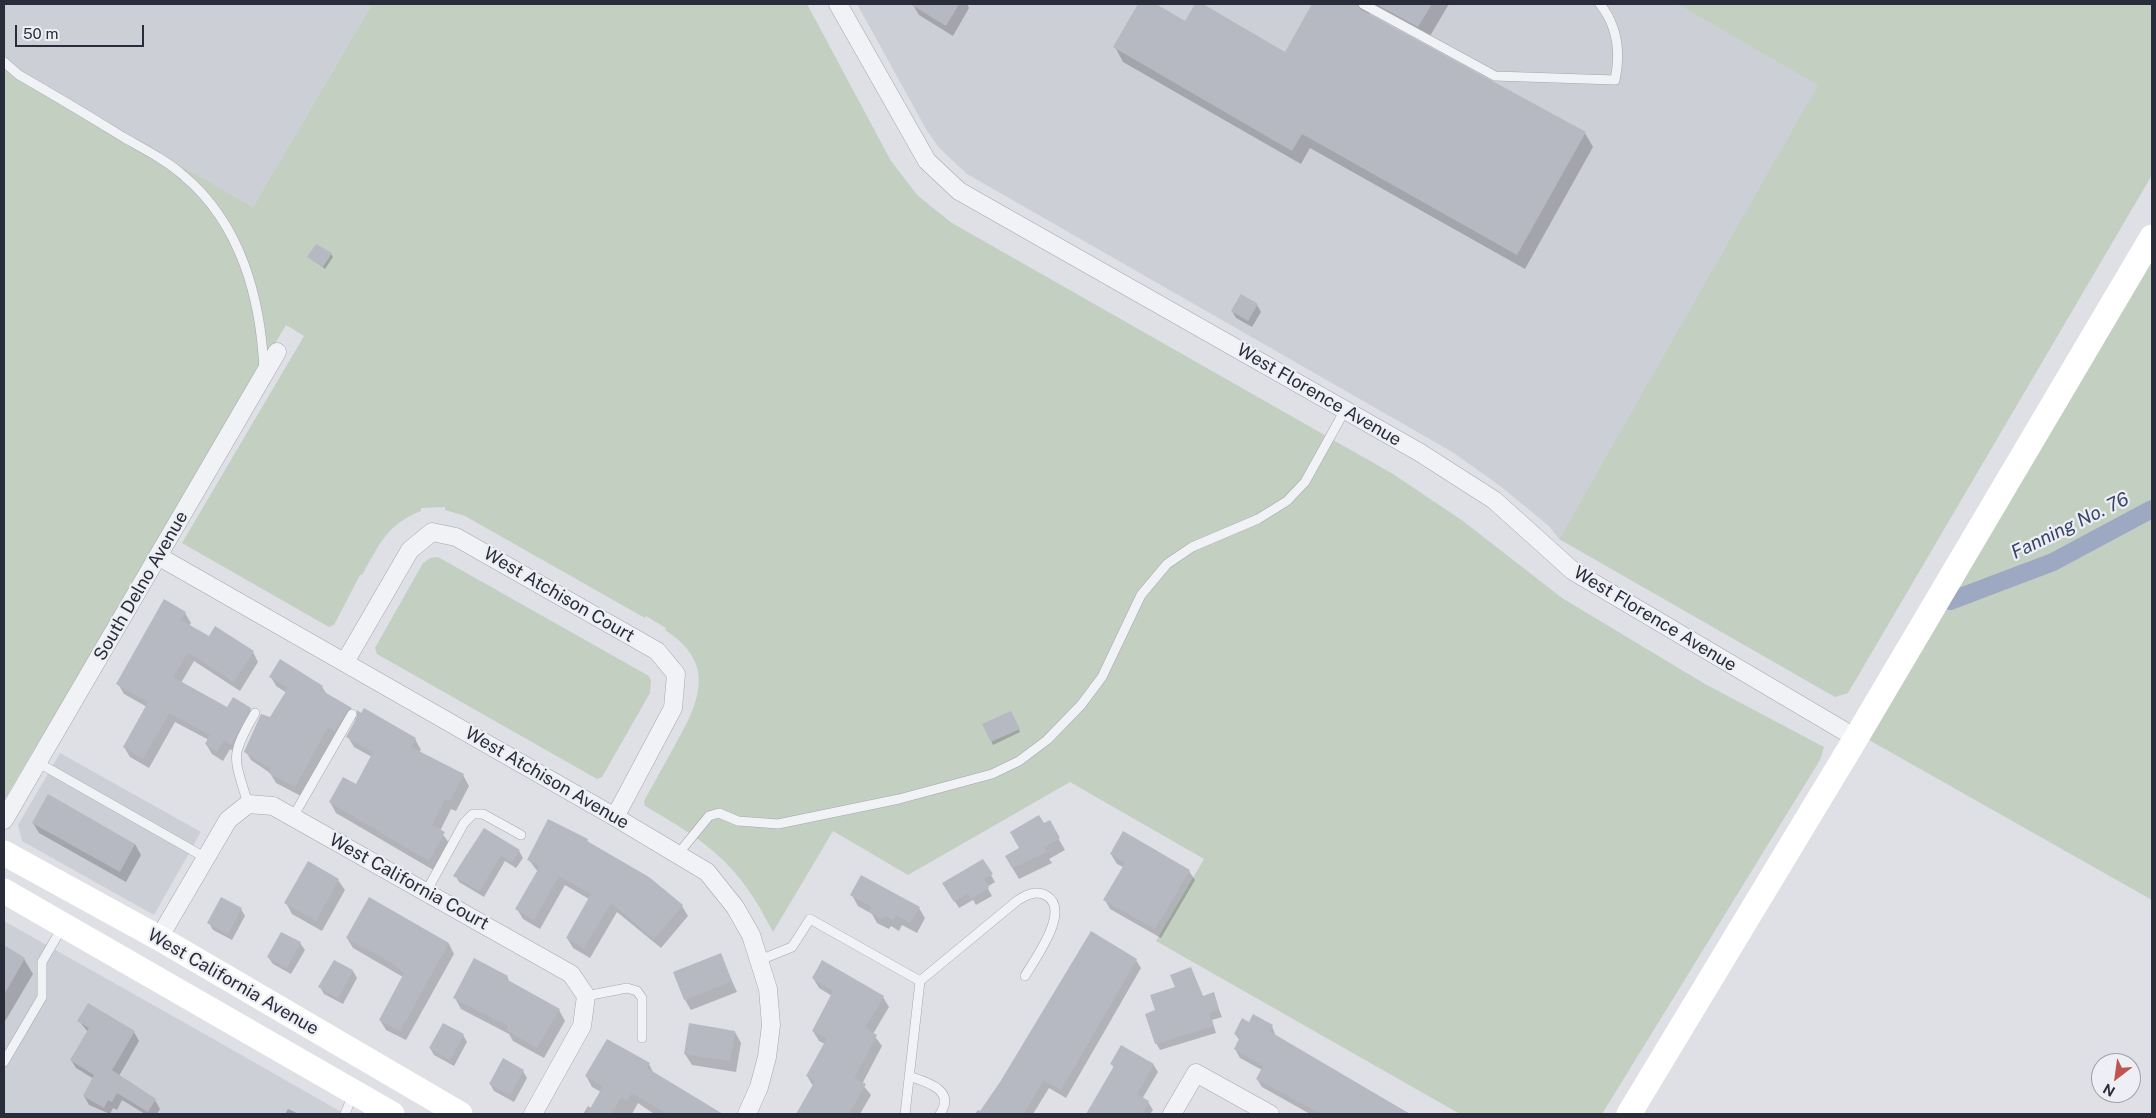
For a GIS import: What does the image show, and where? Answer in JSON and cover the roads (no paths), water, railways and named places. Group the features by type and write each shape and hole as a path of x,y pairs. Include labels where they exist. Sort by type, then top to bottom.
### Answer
{"street":[{"name":"West Florence Avenue","path":"838,4 927,161 959,191 1419,452 1494,500 1574,571 1856,738"},
{"path":"1629,1114 1856,738 2152,237"},
{"name":"South Delno Avenue","path":"4,820 277,352"},
{"name":"West Atchison Court","path":"344,662 410,550 432,532 456,537 657,651 676,674 673,708 615,817"},
{"name":"West Atchison Avenue","path":"158,556 615,817 707,872 735,907 751,935 768,989 771,1025 768,1057 759,1087 747,1114"},
{"path":"159,938 228,820 248,804"},
{"name":"West California Court","path":"248,804 273,806 571,974 586,996"},
{"name":"West California Avenue","path":"4,853 159,938 460,1114"},
{"name":"West California Avenue","path":"4,892 64,926 349,1103 392,1114"},
{"path":"533,1114 582,1026 586,996"},
{"path":"1172,1114 1196,1073 1270,1114"}],"lane":[{"path":"1363,4 1495,76 1615,80 1619,54 1618,40 1610,19 1600,4"},
{"path":"4,62 19,74 154,154 184,176 207,200 226,224 248,272 260,330 264,376"},
{"path":"678,854 709,816 719,813 738,821 778,824 904,798 992,774 1019,761 1047,740 1081,705 1102,678 1141,594 1168,564 1192,547 1258,519 1287,501 1304,482 1345,410"},
{"path":"248,804 235,753 239,740 255,713"},
{"path":"293,817 352,714"},
{"path":"38,762 206,858"},
{"path":"426,892 464,822 472,814 483,814 521,835"},
{"path":"905,1114 920,981 1018,900 1030,893 1042,893 1050,898 1055,909 1052,931 1025,976"},
{"path":"760,960 792,946 810,919 920,981"},
{"path":"4,1062 42,997 42,962 64,926"},
{"path":"586,996 627,988 637,991 642,998 642,1038"},
{"path":"909,1076 938,1087 944,1094 945,1102 940,1114"}],"waterway":[{"name":"Fanning No. 76","path":"1950,601 2053,562 2152,509"}]}
